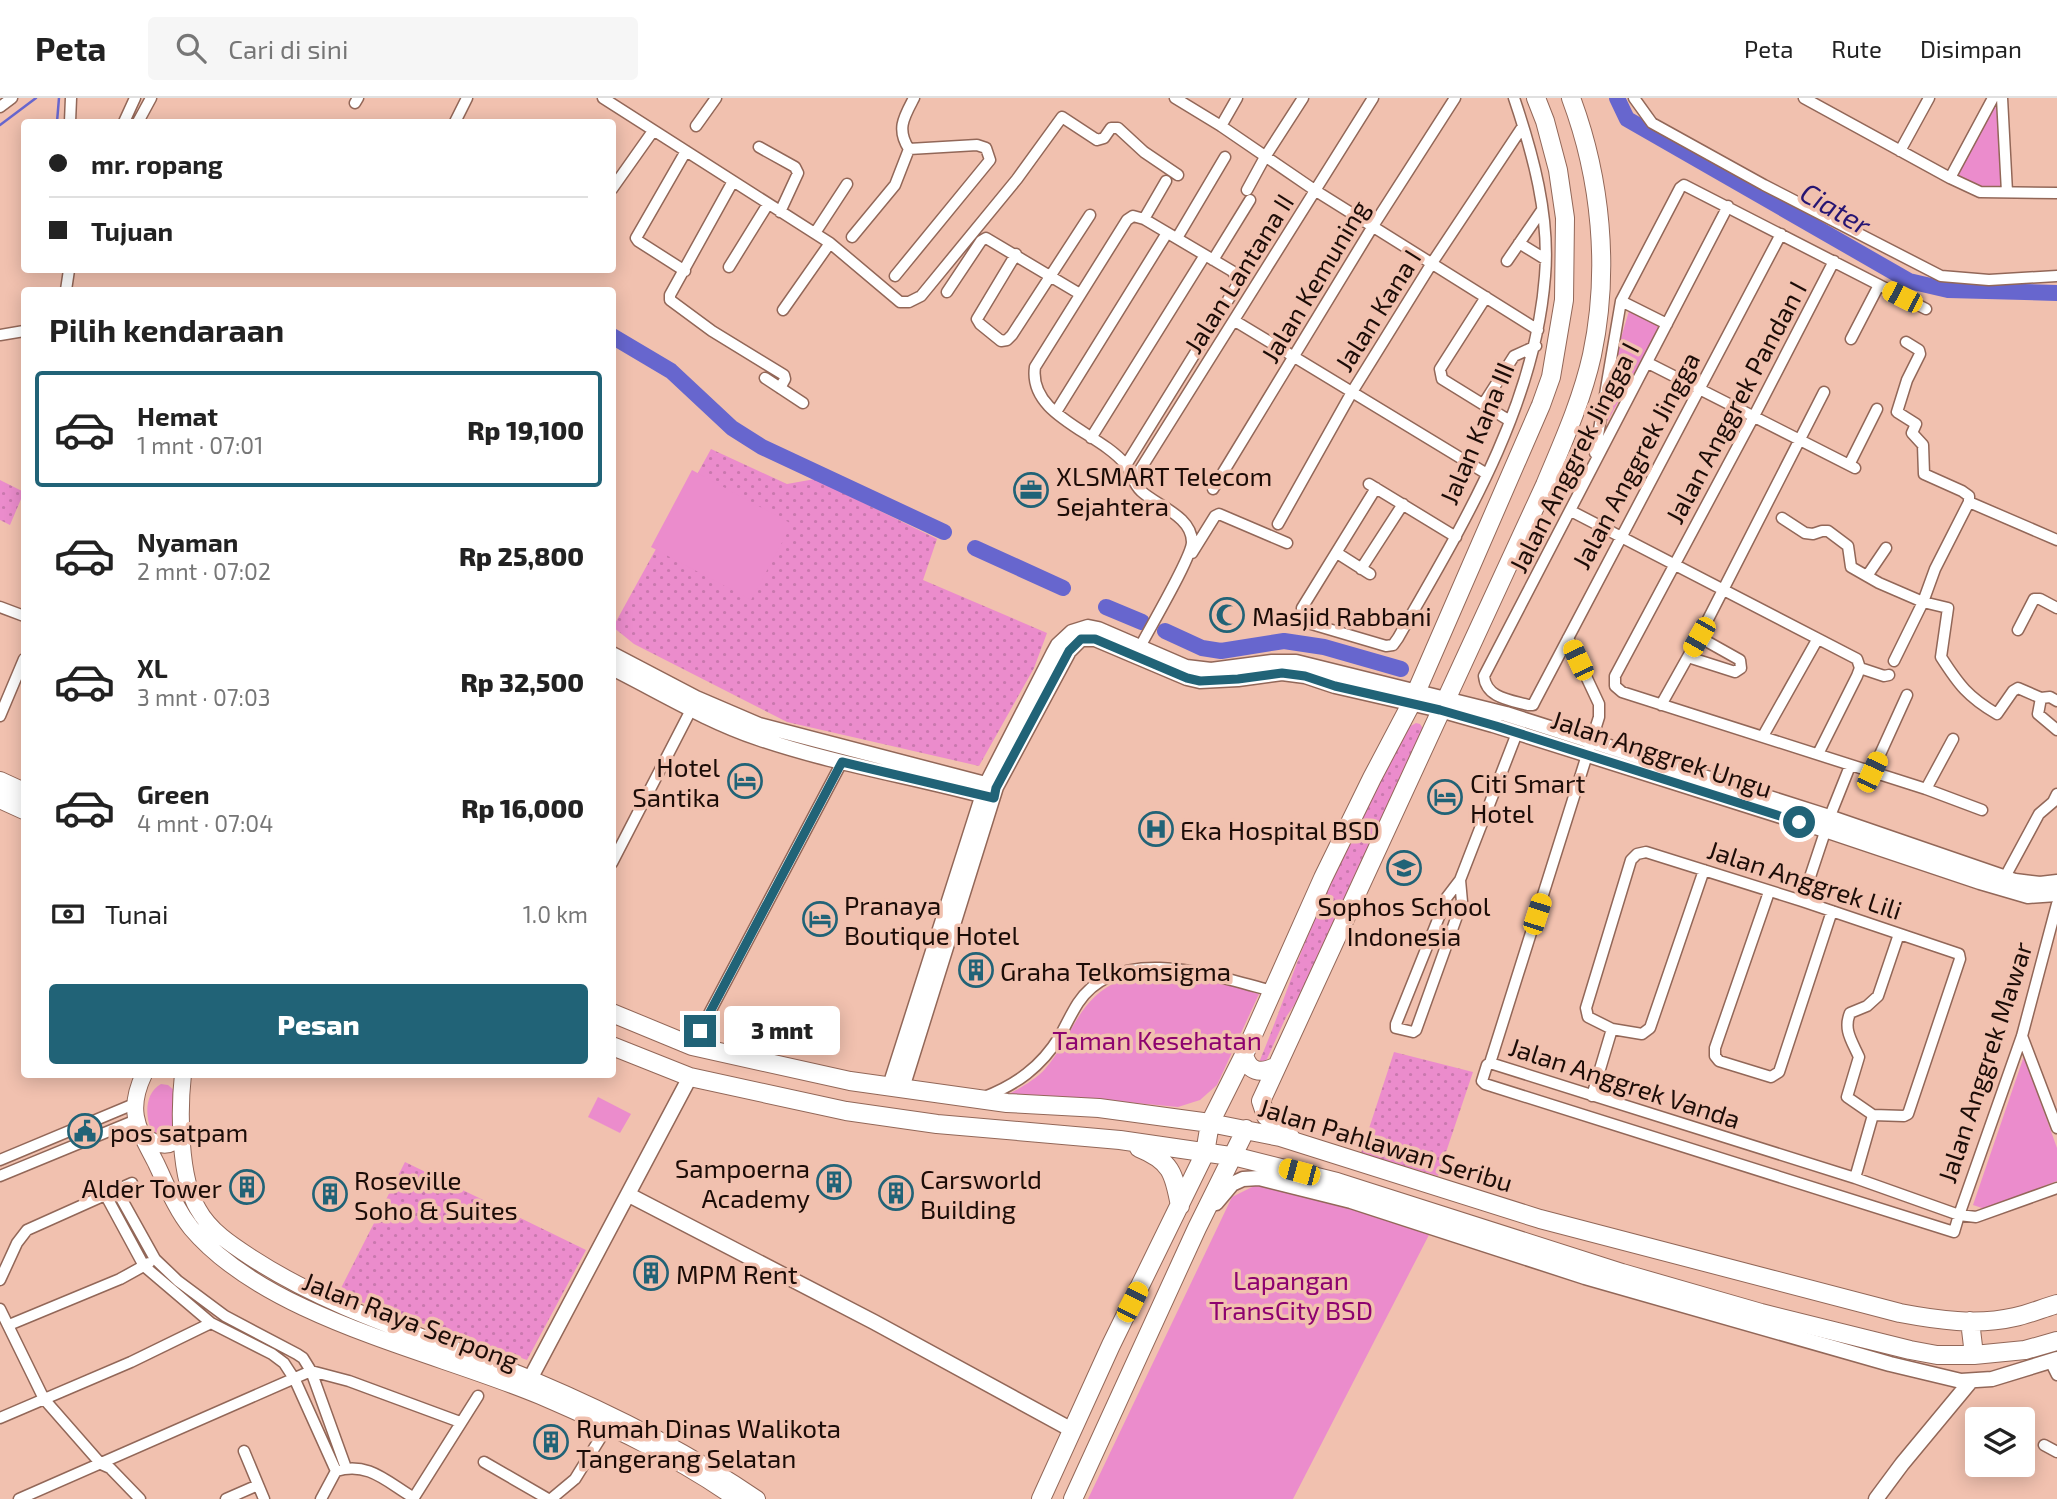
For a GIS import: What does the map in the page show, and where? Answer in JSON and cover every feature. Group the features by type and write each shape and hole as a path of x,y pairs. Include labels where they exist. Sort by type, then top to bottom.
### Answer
{"main road":[{"path":"1041,1499 1116,1334 1205,1153 1210,1123 1371,778 1414,698 1541,405 1558,345 1564,300 1565,218 1555,158 1536,98"},
{"path":"1293,1140 1266,1116 1261,1101 1550,473 1576,411 1592,355 1599,289 1600,216 1592,170 1570,98"},
{"path":"0,781 21,791"},
{"path":"0,799 21,809"},
{"name":"Jalan Pahlawan Seribu","path":"616,1015 692,1046 850,1081 1020,1104 1100,1108 1246,1129 1293,1140 1540,1219 1899,1313 1939,1320 1970,1321 2013,1317 2057,1304"},
{"name":"Jalan Pahlawan Seribu","path":"616,1048 690,1077 846,1111 937,1124 1120,1140 1233,1156 1337,1182 1530,1246 1775,1317 1910,1350 1974,1355 2025,1350 2057,1341"},
{"path":"1244,1055 1247,1063 1257,1072 1275,1067"},
{"path":"138,1097 153,1078"},
{"name":"Jalan Raya Serpong","path":"179,1079 183,1164 197,1209 259,1273"},
{"path":"846,1111 855,1106 860,1098 858,1090 850,1081"},
{"name":"Jalan Raya Serpong","path":"138,1097 144,1136 175,1205 185,1220 220,1257 327,1300 414,1342 662,1448 757,1499"},
{"path":"1073,1499 1195,1232 1246,1129"},
{"path":"144,1136 165,1146 172,1145 183,1133"},
{"path":"1120,1140 1153,1154 1170,1168 1176,1181 1178,1210"},
{"path":"1178,1210 1192,1216 1195,1232"},
{"path":"1970,1321 1974,1355"},
{"name":"Jalan Raya Serpong","path":"414,1342 530,1379 595,1407 662,1448 736,1499"}],"street":[{"path":"0,107 12,98"},
{"path":"70,119 71,98"},
{"path":"125,119 135,98"},
{"path":"140,119 151,98"},
{"path":"456,119 467,98"},
{"path":"603,98 732,183 830,243 896,300 909,302 917,298 1017,179 1062,117 1097,140 1104,138 1111,128 1118,128 1144,152 1178,174"},
{"path":"696,127 716,98"},
{"path":"909,149 903,139 902,126 914,98"},
{"path":"1175,98 1316,191 1538,330"},
{"path":"1221,126 1237,98"},
{"path":"1091,438 1249,195 1265,157 1303,98"},
{"name":"Jalan Lantana II","path":"1140,470 1373,98"},
{"name":"Jalan Kemuning","path":"1213,489 1373,226 1455,98"},
{"name":"Jalan Kana III","path":"1337,553 1302,608 1303,618 1308,623 1386,646 1393,645 1456,537 1510,421 1536,346 1545,259 1542,211 1530,146 1514,98"},
{"path":"1804,98 1980,192 2057,193"},
{"path":"1950,178 1993,98"},
{"path":"2002,98 2007,192"},
{"path":"1636,99 1652,123 1764,185 1941,276 1989,280 2057,276"},
{"path":"1900,150 1927,99"},
{"name":"Jalan Kana I","path":"1278,524 1352,392 1432,263 1523,126"},
{"path":"616,183 653,131"},
{"path":"895,276 990,160 986,148 977,145 909,149"},
{"path":"759,148 795,167 798,173 780,212"},
{"path":"852,237 895,185 909,149"},
{"path":"685,151 636,238 638,242 685,271"},
{"path":"1056,412 1225,157"},
{"path":"1144,219 1167,181"},
{"path":"732,183 670,295 672,304 785,375 779,388"},
{"path":"814,233 847,184"},
{"path":"1594,463 1621,301 1684,185 1926,309"},
{"path":"729,267 768,204"},
{"name":"Jalan Anggrek Jingga I","path":"1528,705 1491,693 1485,686 1484,676 1728,206"},
{"path":"1507,261 1542,211"},
{"path":"1016,254 977,319 1001,341 1012,335 1090,215"},
{"path":"1126,465 1238,279 1232,271 1144,219 1133,216 1127,220 1035,367 1033,380 1039,395 1056,412 1126,465 1140,490 1181,519 1191,530 1193,544 1140,647"},
{"name":"Jalan Anggrek Jingga","path":"1528,705 1533,705 1781,234"},
{"path":"947,292 981,241 986,238 1080,294"},
{"path":"783,310 830,243"},
{"path":"1519,243 1545,259"},
{"name":"Jalan Anggrek Pandan I","path":"1661,705 1618,690 1614,681 1834,261"},
{"path":"1851,339 1879,285"},
{"path":"1486,297 1440,369 1442,379 1510,421"},
{"path":"1621,301 1667,324"},
{"path":"1235,321 1487,474"},
{"path":"0,335 21,332"},
{"path":"1894,661 1923,602 1935,569 1969,502 1969,496 1962,491 1924,474 1923,445 1912,433 1916,424 1897,412 1907,380 1920,354 1919,350 1906,342"},
{"name":"Jalan Kana III","path":"1484,403 1514,356 1536,346"},
{"path":"1648,363 1852,466 1877,409"},
{"path":"765,379 803,403"},
{"path":"1824,393 1699,637 1661,705 1926,789 1982,810"},
{"path":"1403,504 1366,572 1337,553 1373,486 1403,504 1456,537"},
{"path":"1969,502 2057,540"},
{"path":"1572,511 1857,659 1858,672 1818,754"},
{"path":"1186,560 1219,514 1287,543"},
{"path":"1782,518 1805,533 1828,531 1848,546 1852,567 1923,602 1948,608 1941,657 1961,687 1979,704 1997,714 2018,688 2041,698 2050,697 2057,701"},
{"path":"1867,576 1886,548"},
{"path":"2018,630 2034,599 2040,599 2057,608"},
{"path":"0,607 21,615"},
{"path":"896,1087 990,791 1053,654 1066,637 1078,629 1098,629 1140,647 1155,659"},
{"path":"1688,657 1735,672 1741,668 1740,660 1699,637"},
{"path":"1489,1064 1600,717 1599,704 1568,638"},
{"path":"990,791 1069,651 1081,639 1095,639 1155,659"},
{"path":"1763,736 1817,640"},
{"path":"616,656 757,738 842,762 990,791"},
{"name":"Jalan Anggrek Ungu","path":"1155,659 1210,670 1272,662 1296,662 1414,698 1506,714 1589,748 2005,877 2028,883 2057,882"},
{"path":"0,716 21,668"},
{"path":"616,670 694,703 759,725 990,791"},
{"path":"1858,672 1885,677 1889,675"},
{"path":"1872,772 1907,695"},
{"path":"2041,698 2038,714 2057,730"},
{"path":"616,855 694,703"},
{"name":"Jalan Anggrek Ungu","path":"1443,704 1517,733 1589,748"},
{"path":"1460,880 1462,902 1416,1030 1404,1032 1396,1028 1396,1024 1447,897 1460,880 1517,733"},
{"path":"1926,789 1953,739"},
{"path":"692,1046 842,762"},
{"path":"1802,901 1827,824 1850,766"},
{"path":"2005,877 2039,814 2053,802 2057,794"},
{"name":"Jalan Anggrek Ungu","path":"1827,824 1980,883 2028,896 2057,894"},
{"name":"Jalan Anggrek Lili","path":"1612,1028 1585,1013 1630,860 1637,854 1646,852 1955,951 1960,959 1908,1114 1873,1115"},
{"path":"1592,1096 1612,1028 1642,1034 1650,1028 1704,870"},
{"path":"1769,892 1715,1048 1715,1056 1719,1061 1771,1077 1779,1072 1832,911"},
{"name":"Jalan Anggrek Mawar","path":"2057,904 2022,1036 1959,1215 1976,1217 2057,1188"},
{"path":"1855,1178 1873,1115 1847,1097 1859,1057 1847,1031 1847,1022 1850,1013 1867,1006 1878,996 1899,934"},
{"path":"980,1099 1017,1081 1035,1068 1050,1052 1080,1001 1092,988 1116,974 1159,968 1203,973 1272,991"},
{"path":"2022,1036 2057,1128"},
{"name":"Jalan Anggrek Vanda","path":"1489,1064 1855,1178 1959,1215 1954,1232 1498,1088 1482,1081 1489,1064"},
{"path":"530,1379 690,1077"},
{"path":"0,1160 98,1119 138,1097"},
{"path":"0,1176 103,1134 138,1097"},
{"path":"98,1119 103,1134"},
{"path":"1195,1232 1225,1189 1243,1179 1259,1178 1352,1201 1637,1292 1890,1364 1970,1382 1992,1379 2053,1360 2057,1375"},
{"path":"0,1280 22,1234 132,1183"},
{"path":"110,1192 155,1259 178,1281 225,1316 303,1359 311,1371 341,1470"},
{"path":"110,1192 144,1266 211,1323 281,1360 295,1380 341,1470"},
{"path":"629,1195 874,1322 1072,1430"},
{"path":"9,1325 155,1259"},
{"path":"0,1309 44,1399 101,1464 110,1468 141,1499"},
{"path":"0,1418 131,1362 211,1323"},
{"path":"19,1499 311,1371 340,1378 460,1422"},
{"path":"1876,1499 1970,1382"},
{"path":"321,1499 341,1470 355,1467 370,1471 413,1498 478,1396"},
{"path":"484,1462 550,1499 575,1479 601,1437 611,1428"},
{"path":"2044,1446 2057,1452"},
{"path":"244,1451 264,1499"},
{"path":"226,1499 258,1485"}],"green space":[{"path":"1995,98 2001,104 2000,188 1980,187 1953,175"},
{"path":"1629,311 1660,327 1607,422 1618,348"},
{"path":"711,449 787,484 815,479 937,539 923,580 1047,633 1034,668 979,766 787,722 634,644 616,629 616,622"},
{"path":"692,470 792,524 751,600 651,547"},
{"path":"0,480 21,490 21,499 10,525 0,520"},
{"path":"1416,723 1424,730 1302,994 1286,1017 1266,1061 1261,1063 1303,946 1334,876 1381,777 1409,727"},
{"name":"Taman Kesehatan","path":"1153,974 1207,978 1259,994 1217,1085 1200,1100 1178,1107 1082,1098 1004,1097 1045,1069 1094,997 1121,980"},
{"path":"1394,1052 1473,1072 1438,1176 1361,1153"},
{"path":"2024,1056 2057,1148 2057,1181 1985,1209 1973,1205"},
{"path":"161,1084 168,1085 175,1091 175,1129 170,1136 162,1137 151,1130 147,1111 149,1098"},
{"path":"598,1097 631,1114 620,1133 588,1117"},
{"path":"405,1162 586,1250 527,1360 338,1294"},
{"name":"Lapangan TransCity BSD","path":"1256,1185 1346,1203 1431,1231 1293,1499 1088,1499 1232,1197"}],"waterway":[{"path":"0,125 36,98"},
{"path":"57,119 59,98"},
{"name":"Ciater","path":"1617,98 1627,119 1909,281 1948,290 2057,293"},
{"path":"616,338 671,371 732,428 762,447 944,532"},
{"path":"975,548 1063,588"},
{"path":"1106,607 1142,622"},
{"path":"1165,631 1202,648 1221,651 1284,641 1324,647 1401,669"}],"place":[{"name":"XLSMART Telecom Sejahtera","path":"1031,490"},
{"name":"Masjid Rabbani","path":"1227,615"},
{"name":"Hotel Santika","path":"745,781"},
{"name":"Citi Smart Hotel","path":"1445,797"},
{"name":"Eka Hospital BSD","path":"1156,829"},
{"name":"Sophos School Indonesia","path":"1404,868"},
{"name":"Pranaya Boutique Hotel","path":"820,919"},
{"name":"Graha Telkomsigma","path":"976,970"},
{"name":"pos satpam","path":"85,1131"},
{"name":"Sampoerna Academy","path":"834,1182"},
{"name":"Alder Tower","path":"247,1187"},
{"name":"Carsworld Building","path":"896,1193"},
{"name":"Roseville Soho & Suites","path":"330,1194"},
{"name":"MPM Rent","path":"651,1273"},
{"name":"Rumah Dinas Walikota Tangerang Selatan","path":"551,1442"}],"route":[{"path":"700,1031 842,762 994,798 996,788 1069,651 1081,639 1095,639 1200,681 1295,674 1440,710 1799,822"}]}
